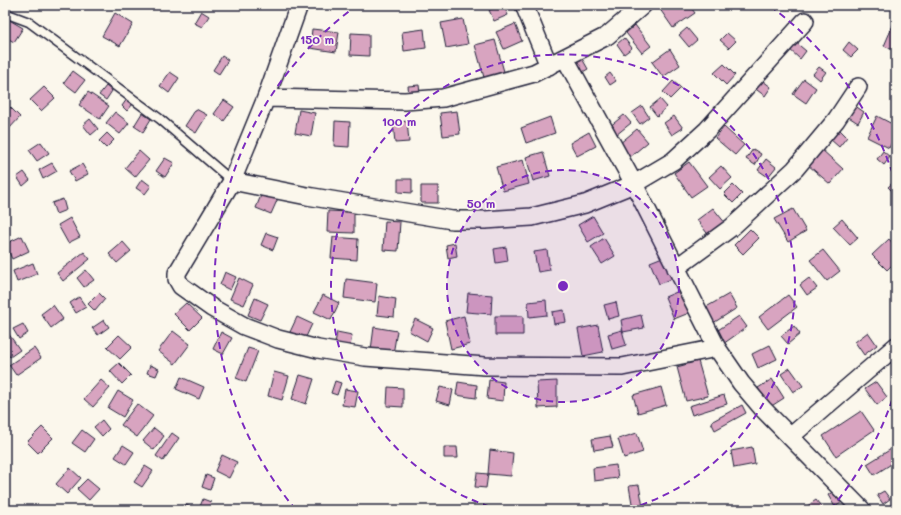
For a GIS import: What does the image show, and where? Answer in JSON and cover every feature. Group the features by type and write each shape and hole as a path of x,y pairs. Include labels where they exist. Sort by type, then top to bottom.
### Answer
{"street":[{"path":"299,5 266,98 232,181 177,272 177,279 181,286 212,308 244,326 278,339 318,349 365,357 485,366 622,366 717,348"},
{"path":"524,5 549,66"},
{"path":"266,98 405,101 443,98 534,73 607,36 643,5"},
{"path":"232,181 307,196 444,219 478,220 532,217 585,204 634,184 673,161 707,130 804,21"},
{"path":"565,58 634,184 717,348 741,383 763,409 862,510"},
{"path":"676,268 732,227 796,169 836,120 858,87"},
{"path":"790,437 896,346"}],"lane":[{"path":"5,13 28,22 160,119 232,181"}],"building":[{"path":"503,5 508,15 494,21 489,10"},
{"path":"657,5 689,5 695,13 673,28"},
{"path":"201,11 209,16 202,27 194,23"},
{"path":"115,13 133,24 120,46 102,36"},
{"path":"6,18 23,28 14,42 5,37"},
{"path":"463,19 468,44 446,48 441,23"},
{"path":"515,24 522,41 504,49 496,32"},
{"path":"635,25 651,46 642,53 626,33"},
{"path":"893,25 896,26 896,51 884,46"},
{"path":"687,28 697,40 689,47 679,35"},
{"path":"312,29 339,32 336,52 310,48"},
{"path":"424,29 426,48 404,51 402,32"},
{"path":"351,33 369,34 369,56 350,55"},
{"path":"727,33 736,41 729,48 720,40"},
{"path":"624,38 632,48 624,54 617,44"},
{"path":"495,40 505,75 485,81 475,45"},
{"path":"794,41 806,51 800,59 788,48"},
{"path":"849,42 858,50 851,57 843,50"},
{"path":"670,49 680,65 663,77 652,62"},
{"path":"580,55 588,69 581,73 573,59"},
{"path":"222,56 228,60 219,74 213,70"},
{"path":"724,64 735,75 726,85 714,73"},
{"path":"819,67 826,72 820,80 813,74"},
{"path":"73,71 85,80 76,92 64,83"},
{"path":"170,72 179,78 169,93 160,86"},
{"path":"610,73 616,81 610,85 605,77"},
{"path":"759,78 771,87 765,96 753,87"},
{"path":"804,79 816,88 806,103 793,94"},
{"path":"673,81 681,88 670,99 663,92"},
{"path":"419,85 420,93 409,95 408,86"},
{"path":"106,86 112,91 106,100 99,95"},
{"path":"44,87 55,98 41,111 30,100"},
{"path":"88,92 109,106 100,119 79,105"},
{"path":"127,99 133,104 127,111 122,106"},
{"path":"660,99 667,107 657,116 650,107"},
{"path":"224,100 234,107 224,121 214,114"},
{"path":"854,105 864,112 858,123 847,116"},
{"path":"642,106 649,117 640,124 632,113"},
{"path":"10,107 20,117 8,130 5,127 5,113"},
{"path":"196,109 207,115 196,133 185,126"},
{"path":"299,110 315,113 311,136 295,133"},
{"path":"457,111 460,134 443,136 440,113"},
{"path":"115,112 129,123 120,134 106,123"},
{"path":"142,113 151,119 143,132 134,126"},
{"path":"624,115 631,123 616,135 609,127"},
{"path":"674,116 683,128 672,135 664,123"},
{"path":"877,116 896,126 896,134 889,148 867,137"},
{"path":"550,117 555,133 526,143 521,128"},
{"path":"90,119 98,129 91,135 83,125"},
{"path":"335,121 350,122 349,147 334,146"},
{"path":"407,121 409,142 395,143 393,123"},
{"path":"724,127 744,145 735,155 715,138"},
{"path":"637,129 648,142 630,157 619,144"},
{"path":"839,129 847,137 839,147 830,139"},
{"path":"589,132 596,146 577,156 570,143"},
{"path":"107,133 114,140 106,148 99,141"},
{"path":"41,142 49,153 37,161 29,150"},
{"path":"753,149 761,154 755,165 746,159"},
{"path":"821,149 843,169 830,184 808,165"},
{"path":"139,151 149,160 135,177 125,168"},
{"path":"883,151 890,157 884,165 877,159"},
{"path":"543,152 550,176 533,181 526,157"},
{"path":"165,158 174,163 165,177 156,171"},
{"path":"766,159 776,167 768,177 758,170"},
{"path":"523,160 529,184 503,191 496,167"},
{"path":"689,162 707,186 691,197 674,173"},
{"path":"52,163 57,171 43,179 39,170"},
{"path":"82,164 88,174 75,181 69,171"},
{"path":"721,166 732,178 720,189 709,177"},
{"path":"24,172 30,180 23,186 17,177"},
{"path":"142,179 151,186 145,194 136,188"},
{"path":"398,179 412,179 412,193 398,192"},
{"path":"896,180 896,195 888,187"},
{"path":"733,185 742,194 733,203 724,194"},
{"path":"421,186 438,186 438,203 421,203"},
{"path":"263,190 279,196 271,214 256,208"},
{"path":"63,199 66,210 56,214 52,203"},
{"path":"713,208 726,224 710,237 697,220"},
{"path":"793,209 806,231 788,242 774,219"},
{"path":"328,211 354,212 354,233 327,232"},
{"path":"593,216 603,233 588,242 578,225"},
{"path":"70,218 80,237 68,243 58,225"},
{"path":"842,219 858,238 850,245 833,227"},
{"path":"385,221 400,222 398,251 383,250"},
{"path":"750,229 759,238 743,254 734,245"},
{"path":"266,233 278,237 273,250 261,245"},
{"path":"22,236 29,251 12,259 5,244"},
{"path":"333,237 358,239 357,260 331,258"},
{"path":"604,238 615,256 602,264 591,247"},
{"path":"889,239 896,247 896,261 887,270 872,255"},
{"path":"123,242 131,251 117,263 109,254"},
{"path":"455,243 457,256 448,258 446,245"},
{"path":"506,247 508,261 496,263 494,249"},
{"path":"547,250 550,270 538,272 534,252"},
{"path":"823,250 840,271 827,281 810,260"},
{"path":"84,252 90,259 63,281 57,273"},
{"path":"665,256 674,278 659,284 650,262"},
{"path":"33,263 37,274 17,282 13,271"},
{"path":"86,270 94,280 84,287 77,278"},
{"path":"225,272 236,277 230,290 220,285"},
{"path":"239,278 253,285 244,305 230,299"},
{"path":"809,278 817,288 807,295 800,285"},
{"path":"346,279 377,283 375,302 344,298"},
{"path":"679,291 689,313 674,319 665,297"},
{"path":"99,293 105,299 95,311 88,304"},
{"path":"468,293 492,295 491,314 466,312"},
{"path":"729,294 737,308 710,325 701,310"},
{"path":"323,295 339,303 331,320 314,312"},
{"path":"788,295 797,307 768,329 759,317"},
{"path":"379,296 396,299 394,317 377,315"},
{"path":"79,297 86,307 76,313 70,303"},
{"path":"255,298 268,304 260,320 248,315"},
{"path":"546,300 547,315 529,317 528,302"},
{"path":"616,302 619,316 608,319 604,305"},
{"path":"186,303 202,318 190,330 174,314"},
{"path":"53,305 63,319 51,328 41,314"},
{"path":"564,310 566,322 554,324 552,312"},
{"path":"641,315 644,328 623,332 621,320"},
{"path":"464,316 470,344 451,349 445,321"},
{"path":"495,316 523,316 523,335 495,335"},
{"path":"739,316 747,327 723,344 715,332"},
{"path":"297,317 312,324 305,339 290,332"},
{"path":"415,319 433,328 427,341 409,331"},
{"path":"104,320 109,327 98,335 92,328"},
{"path":"23,324 28,333 19,339 13,329"},
{"path":"598,325 603,352 583,356 578,329"},
{"path":"794,326 800,334 788,344 781,336"},
{"path":"374,327 397,331 393,354 371,350"},
{"path":"622,330 626,345 612,349 608,334"},
{"path":"173,331 190,344 175,364 158,351"},
{"path":"221,332 232,338 223,354 213,349"},
{"path":"337,332 352,335 349,352 334,349"},
{"path":"868,332 877,345 864,355 855,342"},
{"path":"8,333 20,350 10,357 5,351 5,335"},
{"path":"119,335 132,347 120,359 107,347"},
{"path":"770,345 777,359 758,368 752,354"},
{"path":"34,348 41,358 16,375 9,365"},
{"path":"248,348 258,351 246,382 236,378"},
{"path":"698,361 708,396 686,401 677,367"},
{"path":"119,363 131,375 122,384 110,371"},
{"path":"150,365 159,369 156,376 147,373"},
{"path":"790,368 803,386 793,392 781,374"},
{"path":"274,372 289,376 282,400 268,396"},
{"path":"896,372 896,382 892,375"},
{"path":"300,375 314,379 306,404 292,399"},
{"path":"181,377 204,387 199,399 176,389"},
{"path":"772,379 784,398 770,407 758,388"},
{"path":"101,380 110,388 93,407 84,399"},
{"path":"489,380 504,382 503,401 487,399"},
{"path":"335,381 341,383 337,395 331,393"},
{"path":"557,381 557,407 538,408 537,382"},
{"path":"458,382 477,385 476,398 456,395"},
{"path":"876,382 887,397 877,405 865,389"},
{"path":"388,387 403,388 403,407 387,406"},
{"path":"440,387 453,390 450,405 436,401"},
{"path":"661,387 666,405 638,413 633,395"},
{"path":"345,389 358,391 355,407 342,405"},
{"path":"118,391 133,400 123,417 108,408"},
{"path":"724,395 727,404 692,415 689,406"},
{"path":"137,404 153,416 137,437 121,425"},
{"path":"742,405 746,413 715,430 711,422"},
{"path":"861,411 874,430 836,456 823,436"},
{"path":"102,420 109,429 102,436 94,427"},
{"path":"42,427 53,438 38,453 27,442"},
{"path":"154,428 164,436 154,450 143,441"},
{"path":"82,430 94,439 85,452 72,443"},
{"path":"172,433 179,438 163,461 156,456"},
{"path":"637,433 643,452 624,458 618,439"},
{"path":"610,436 613,447 594,450 592,439"},
{"path":"123,445 134,452 126,464 115,457"},
{"path":"896,446 896,461 874,475 867,464"},
{"path":"444,447 457,447 458,458 444,458"},
{"path":"752,447 755,464 734,468 731,451"},
{"path":"490,450 513,453 511,476 488,474"},
{"path":"222,455 237,462 229,478 215,471"},
{"path":"616,465 618,478 594,481 593,468"},
{"path":"145,466 153,471 142,487 134,482"},
{"path":"70,468 81,478 67,494 56,484"},
{"path":"477,473 488,474 486,488 475,487"},
{"path":"206,475 214,478 210,490 202,487"},
{"path":"87,479 99,489 89,500 77,489"},
{"path":"639,485 643,507 633,509 629,486"},
{"path":"837,489 844,501 835,507 828,495"},
{"path":"884,491 890,499 883,504 877,495"},
{"path":"203,499 211,502 207,510 199,509"},
{"path":"816,500 824,510 808,510 806,507"},
{"path":"186,505 194,508 193,510 184,510"}]}
